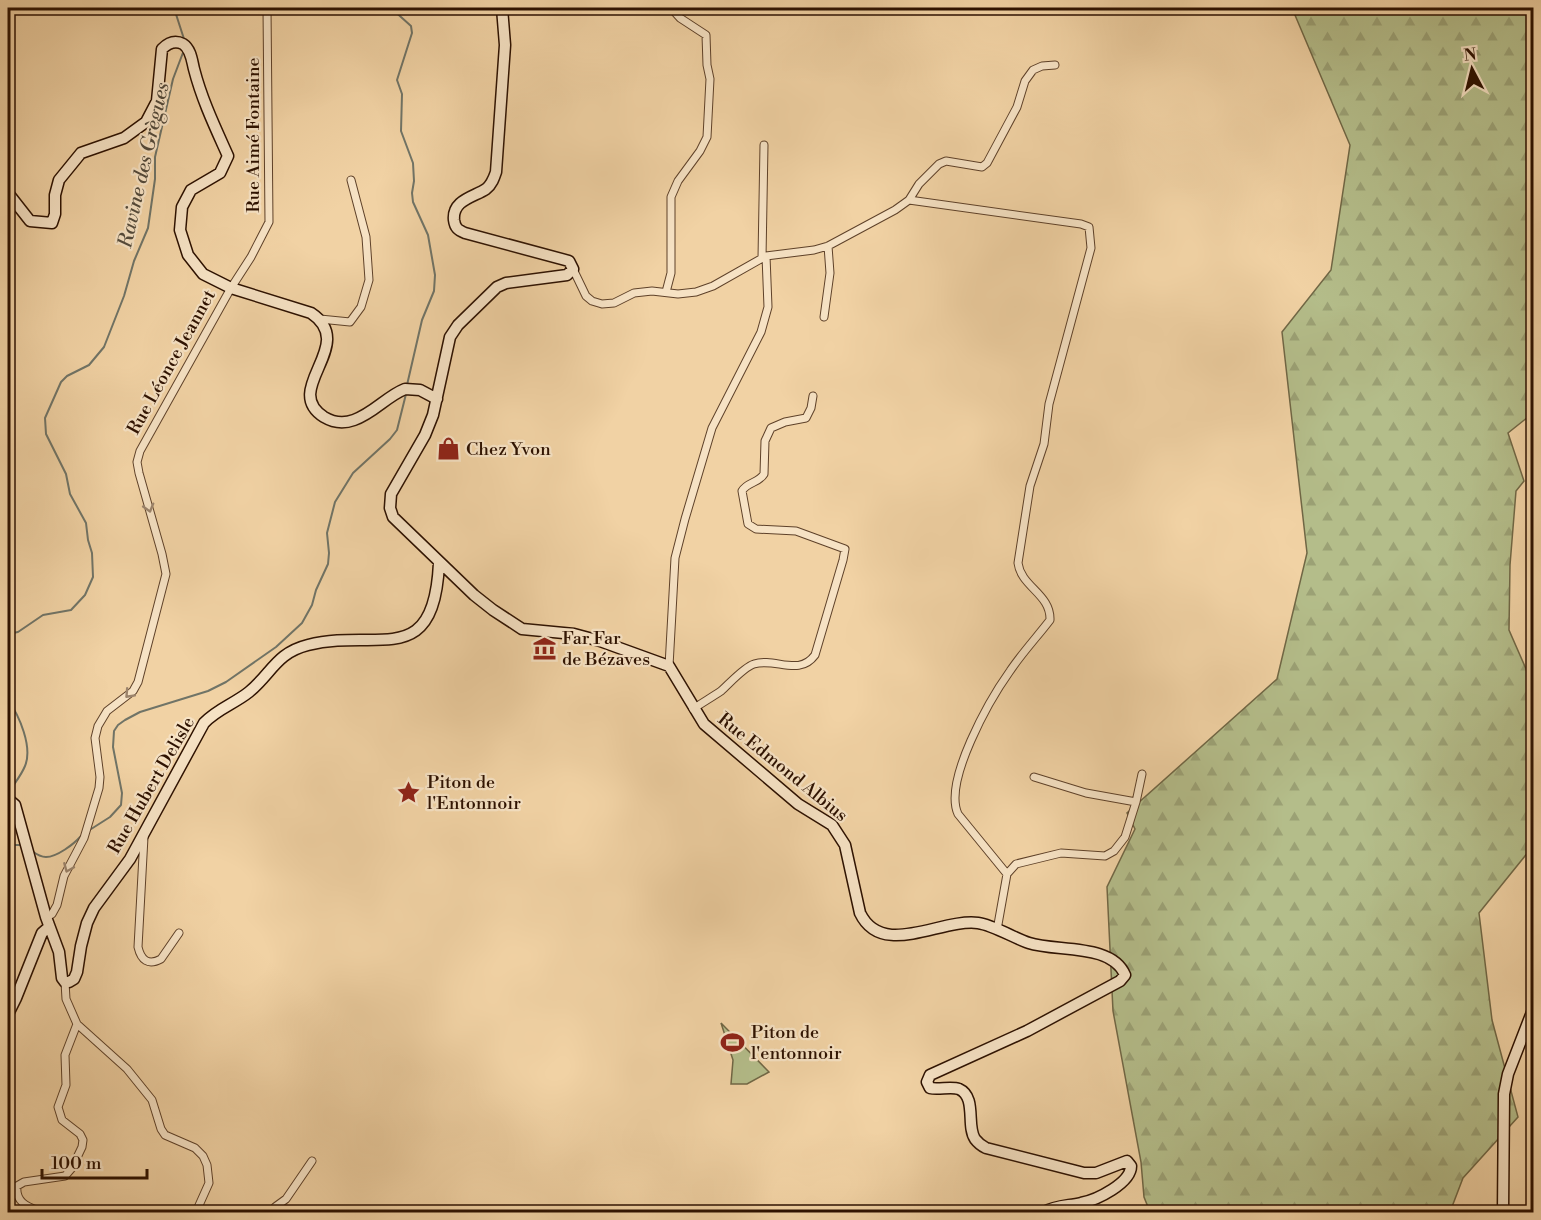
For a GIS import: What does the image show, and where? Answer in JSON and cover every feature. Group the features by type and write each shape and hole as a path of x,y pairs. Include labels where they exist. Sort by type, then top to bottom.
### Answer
{"main road":[{"path":"502,8 505,45 496,172 487,188 459,205 454,214 454,223 458,230 465,233 570,261 573,269 567,275 497,287 450,337 425,435 394,486 389,501 393,517 439,563 493,610 522,629 574,634 610,644 669,666"},
{"path":"8,193 30,221 52,224 59,180 81,153 124,138 146,122 157,100 162,49 174,42 184,45 189,51 202,97 228,156 220,173 191,190 182,207 180,230 188,255 203,274 231,288 311,313 320,319 326,330 327,344 309,388 310,401 316,412 333,423 352,421 371,413 400,391 412,388 433,397"},
{"name":"Rue Hubert Delisle","path":"65,982 74,979 77,972 87,923 94,908 130,859 199,731 213,713 247,694 278,659 289,652 307,645 329,641 386,640 412,633 428,616 433,603 439,563"},
{"name":"Rue Edmond Albius","path":"669,666 704,724 798,804 832,825 840,834 845,845 860,913 865,924 875,932 902,935 962,923 979,923 1032,944 1079,949 1109,958 1118,964 1125,975 1119,981 1047,1021 930,1075 927,1082 930,1088 958,1089 965,1094 969,1102 972,1132 976,1141 986,1149 1084,1173 1096,1173 1127,1161 1131,1166 1131,1172 1126,1179 1092,1200 1053,1207 1044,1212"},
{"path":"11,802 59,952 62,978 65,982"},
{"name":"Rue Léonce Jeannet","path":"8,1014 48,922"},
{"path":"1503,1212 1504,1094 1508,1074 1533,1007"}],"street":[{"name":"Rue Aimé Fontaine","path":"231,288 252,257 269,222 267,8"},
{"path":"666,292 671,273 671,197 678,181 700,151 707,137 710,79 706,35 680,18 671,8"},
{"path":"573,269 586,296 592,301 602,304 614,303 634,293 652,291 678,294 705,289 764,257 828,246 909,200 919,184 939,164 946,161 982,167 987,163 1017,106 1024,81 1033,70 1042,66 1055,65"},
{"path":"669,666 675,558 712,428 761,332 767,315 764,257 764,146"},
{"path":"320,319 350,322 361,307 368,289 366,237 351,180"},
{"path":"909,200 1089,227 1091,248 1049,404 1044,444 1030,486 1018,562 1019,572 1047,602 1050,620 1010,670 993,696 961,762 956,783 954,805 958,814 1007,874"},
{"path":"824,317 830,273 828,246"},
{"name":"Rue Léonce Jeannet","path":"48,922 57,905 64,876 84,838 99,788 96,732 107,711 127,697 138,682 166,574 139,473 137,462 140,451 231,288"},
{"path":"693,709 754,664 771,663 798,667 810,662 815,655 845,549 796,531 756,529 748,524 742,491 744,486 762,479 765,441 771,428 784,422 806,418 813,396"},
{"path":"997,930 1007,874 1016,864 1061,853 1105,856 1114,851 1125,837 1142,774"},
{"path":"1034,777 1086,793 1114,796 1136,802"},
{"path":"144,834 138,947 140,955 148,962 161,959 179,933"},
{"path":"65,982 66,999 77,1024 127,1069 152,1100 165,1135 195,1148 203,1156 207,1165 209,1183 196,1212"},
{"path":"41,1212 19,1200 16,1186 24,1182 65,1176 72,1168 82,1147 83,1140 80,1134 62,1119 58,1107 66,1085 65,1055 77,1024"},
{"path":"271,1212 285,1199 312,1161"},
{"path":"128,1212 159,1212"}],"green space":[{"path":"1292,8 1533,8 1533,413 1508,433 1524,481 1516,491 1510,565 1509,630 1533,685 1533,846 1479,913 1492,1020 1518,1117 1463,1178 1450,1212 1150,1212 1144,1197 1141,1162 1113,1011 1107,887 1135,829 1127,813 1277,679 1307,553 1282,332 1331,270 1350,145"},
{"name":"Piton de l'entonnoir","path":"721,1023 769,1072 747,1084 731,1084 733,1060"}],"waterway":[{"name":"Ravine des Grègues","path":"174,8 184,39"},
{"path":"391,8 411,26 412,33 397,80 402,94 401,131 413,163 413,202 428,235 435,275 434,291 422,320 407,385"},
{"name":"Ravine des Grègues","path":"8,634 18,632 43,615 71,610 85,595 93,577 92,553 86,523 70,494 66,474 46,434 45,418 61,382 67,376 89,365 104,347 124,296 134,261 148,228 155,179 155,157 173,79 184,50"},
{"path":"88,831 110,817 121,805 122,793 113,747 114,731 118,725 140,712 208,691 226,682 276,647 302,623 312,605 328,564 327,533 335,502 353,473 397,430 406,394"},
{"path":"8,544 10,554 8,565"},
{"name":"Ravine des Grègues","path":"8,700 24,732 27,750 25,766 8,794"},
{"path":"32,851 46,857 55,855 65,850 81,836"},
{"path":"8,845 23,845"}],"place":[{"name":"Chez Yvon","path":"448,449"},
{"name":"Far Far de Bézaves","path":"544,648"},
{"name":"Piton de l'Entonnoir","path":"409,792"},
{"name":"Piton de l'entonnoir","path":"733,1042"}]}
